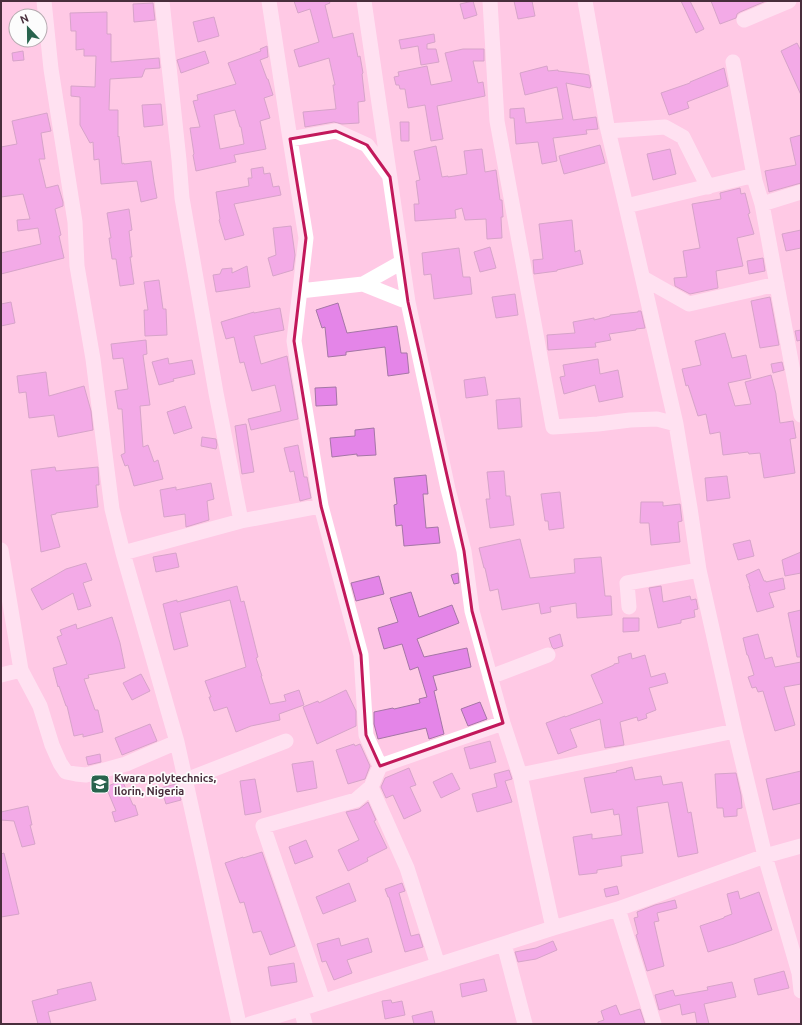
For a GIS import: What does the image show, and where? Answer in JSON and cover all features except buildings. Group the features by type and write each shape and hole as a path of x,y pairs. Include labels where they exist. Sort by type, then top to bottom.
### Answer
{"street":[{"path":"44,1 51,70 75,222 77,266 93,359 112,509 123,553 177,742 239,1024"},
{"path":"162,1 182,198 241,521"},
{"path":"269,1 306,238 294,341 321,506 361,655 366,735 380,766 371,787 356,800 263,826 323,1001"},
{"path":"364,1 408,302 448,489 464,551 472,610 503,723 520,775 553,928"},
{"path":"490,1 498,121 553,427 658,419 676,424"},
{"path":"585,1 608,131 676,424 699,570 765,856 798,973 801,991"},
{"path":"744,20 789,1"},
{"path":"733,62 777,284 796,354 801,415"},
{"path":"608,131 665,127 683,136 708,187"},
{"path":"290,139 336,131 367,145 390,177"},
{"path":"626,206 751,176 756,181"},
{"path":"762,204 801,192"},
{"path":"300,291 362,284 402,262"},
{"path":"643,278 689,304 777,284"},
{"path":"362,284 408,302"},
{"path":"123,553 241,521 321,506"},
{"path":"1,550 21,670 40,706 52,745 66,772 86,775 101,772 126,764 177,742"},
{"path":"630,607 627,583 699,570"},
{"path":"490,677 548,655"},
{"path":"1,675 21,670"},
{"path":"380,766 503,723"},
{"path":"520,775 735,731"},
{"path":"186,780 286,741"},
{"path":"371,787 407,868 438,965"},
{"path":"250,1024 553,928 618,909 765,856 801,846"},
{"path":"618,909 654,1024"},
{"path":"504,944 525,1024"},
{"path":"301,1009 305,1024"}],"highlighted area":[{"path":"336,131 367,145 390,177 408,302 464,551 472,611 503,723 380,766 366,735 361,655 321,506 294,341 306,238 290,139"}],"place":[{"name":"Kwara polytechnics, Ilorin, Nigeria","path":"100,784"}]}
